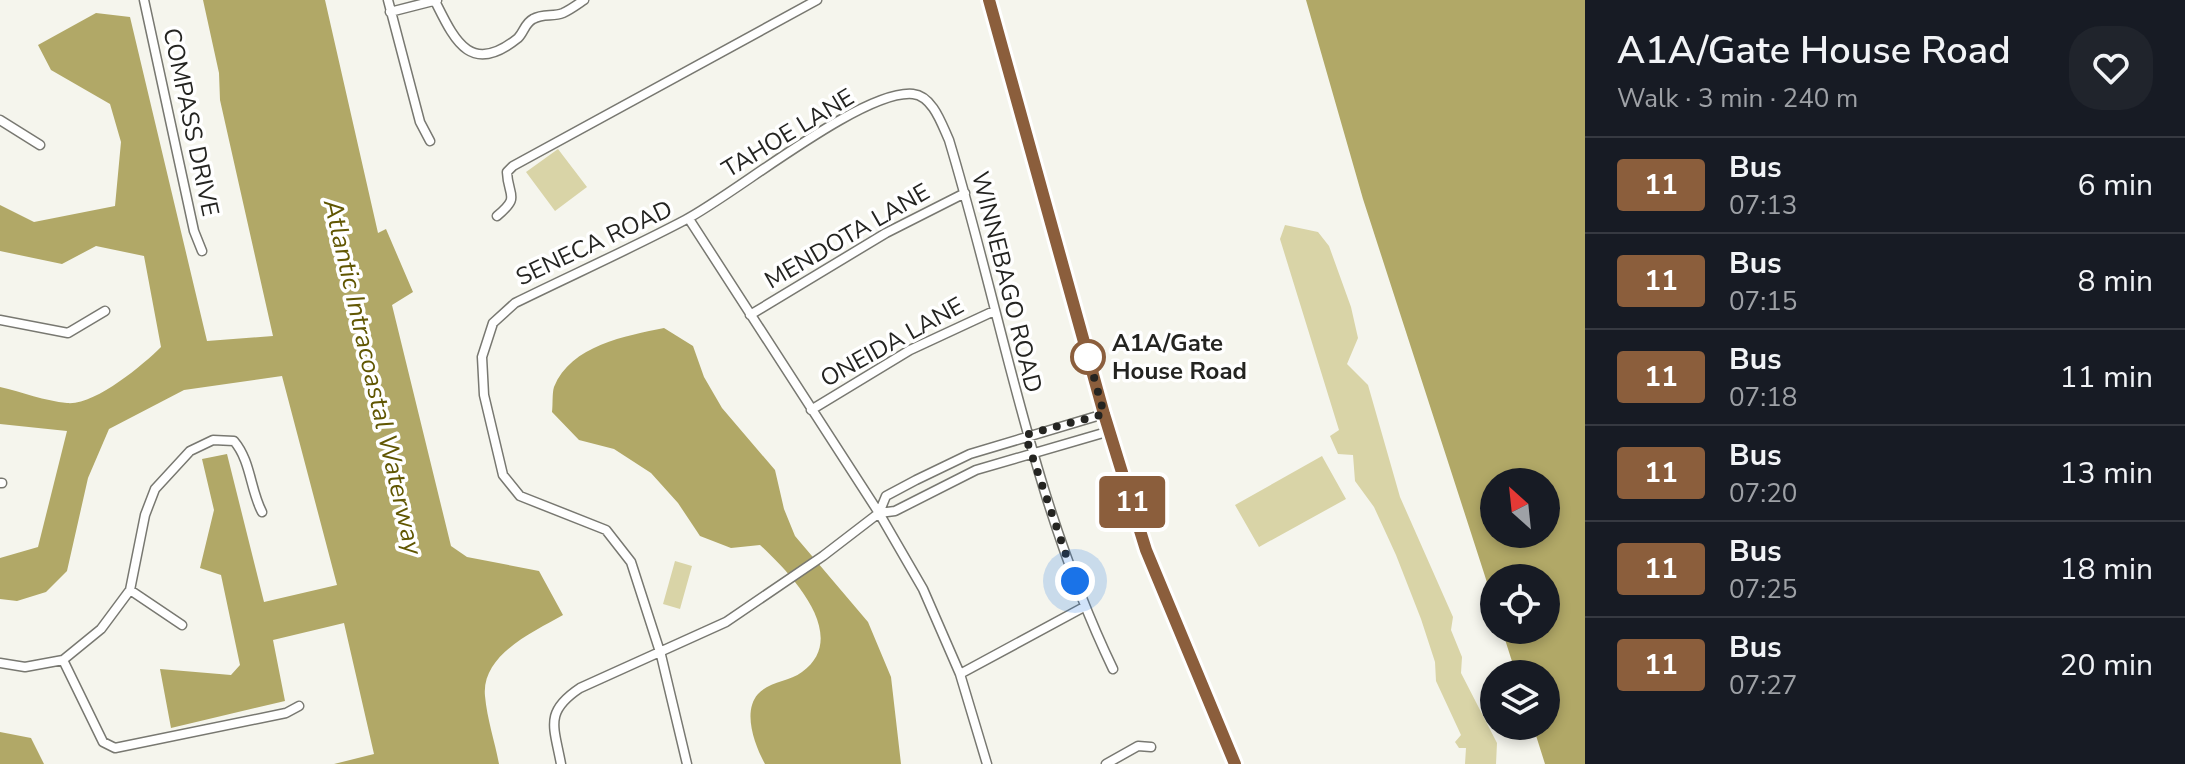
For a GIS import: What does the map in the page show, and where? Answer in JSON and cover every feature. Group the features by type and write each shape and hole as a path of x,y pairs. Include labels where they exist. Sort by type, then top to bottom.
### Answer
{"main road":[{"path":"989,0 1104,414 1150,563 1235,764"}],"street":[{"name":"COMPASS DRIVE","path":"144,0 194,231 202,251"},
{"path":"388,0 420,122 430,141"},
{"path":"390,12 436,2 455,42 468,51 485,54 519,37 529,21 543,14 561,14 584,0"},
{"path":"497,216 512,204 513,196 507,179 513,166 817,0"},
{"name":"WINNEBAGO ROAD","path":"914,94 933,107 949,140 1030,452 1084,607 1113,669"},
{"name":"TAHOE LANE","path":"689,219 791,149 868,108 914,94"},
{"path":"0,120 40,145"},
{"name":"MENDOTA LANE","path":"750,315 886,233 965,193"},
{"name":"SENECA ROAD","path":"687,764 661,655 631,562 606,530 520,496 503,475 484,395 482,357 493,323 515,303 689,219 879,513 923,589 960,674 987,764"},
{"path":"0,320 68,333 105,311"},
{"name":"ONEIDA LANE","path":"811,410 922,344 994,311"},
{"path":"561,764 552,720 560,701 580,688 661,655 726,622 778,590 879,513 886,496 916,480 970,454 1025,435 1104,414"},
{"path":"879,513 895,511 976,470 1110,431"},
{"path":"0,663 25,667 63,660 101,629 130,590 145,515 155,489 190,451 213,440 234,441 245,454 253,495 262,512"},
{"path":"130,590 182,625"},
{"path":"960,674 1084,607"},
{"path":"63,660 103,742 115,748 286,713 299,706"},
{"path":"1106,764 1138,746 1151,747"}],"shaded area":[{"path":"558,149 587,187 555,211 526,172"},
{"path":"1285,225 1318,232 1329,246 1351,307 1358,338 1347,364 1368,385 1400,497 1453,617 1451,630 1462,657 1461,673 1480,710 1480,740 1495,740 1497,743 1496,764 1465,764 1466,748 1459,748 1455,742 1461,735 1436,681 1435,662 1396,555 1374,507 1355,481 1353,455 1338,454 1330,436 1339,430 1280,239"},
{"path":"1322,456 1346,499 1259,547 1235,505"},
{"path":"675,561 692,566 680,609 663,604"}],"water":[{"name":"Atlantic Intracoastal Waterway","path":"203,0 325,0 378,233 386,229 413,292 392,305 451,546 467,557 539,571 563,615 511,646 491,668 485,696 499,764 334,764 374,754 344,623 273,640 285,701 171,728 160,669 231,675 240,665 221,575 200,568 214,510 202,459 227,454 264,602 337,585 282,376 184,390 109,429 88,478 67,571 46,592 17,601 0,599 0,558 38,547 67,431 0,424 0,387 50,400 78,402 117,383 161,347 144,256 96,246 62,264 0,251 0,205 34,222 115,206 121,142 110,104 51,70 38,45 96,13 130,17 207,341 273,336 220,100 219,73"},
{"path":"1306,0 1585,0 1585,764 1545,764 1537,740 1560,740 1560,660 1512,660 1506,644 1560,644 1560,564 1481,564 1363,199"},
{"path":"664,328 693,346 704,377 722,408 775,470 784,509 795,536 868,622 891,677 901,764 765,764 752,729 753,701 763,690 802,672 816,657 821,641 811,605 786,571 760,545 731,548 700,536 678,503 651,473 614,449 579,440 552,412 554,387 573,361 617,339"},
{"path":"0,732 31,738 44,764 0,764"}],"bus line":[{"name":"11","path":"989,0 1104,414 1150,563 1235,764"}],"place":[{"name":"A1A/Gate House Road","path":"1088,357"}],"route":[{"path":"1075,581 1025,435 1104,414 1086,348 1088,357"}]}
